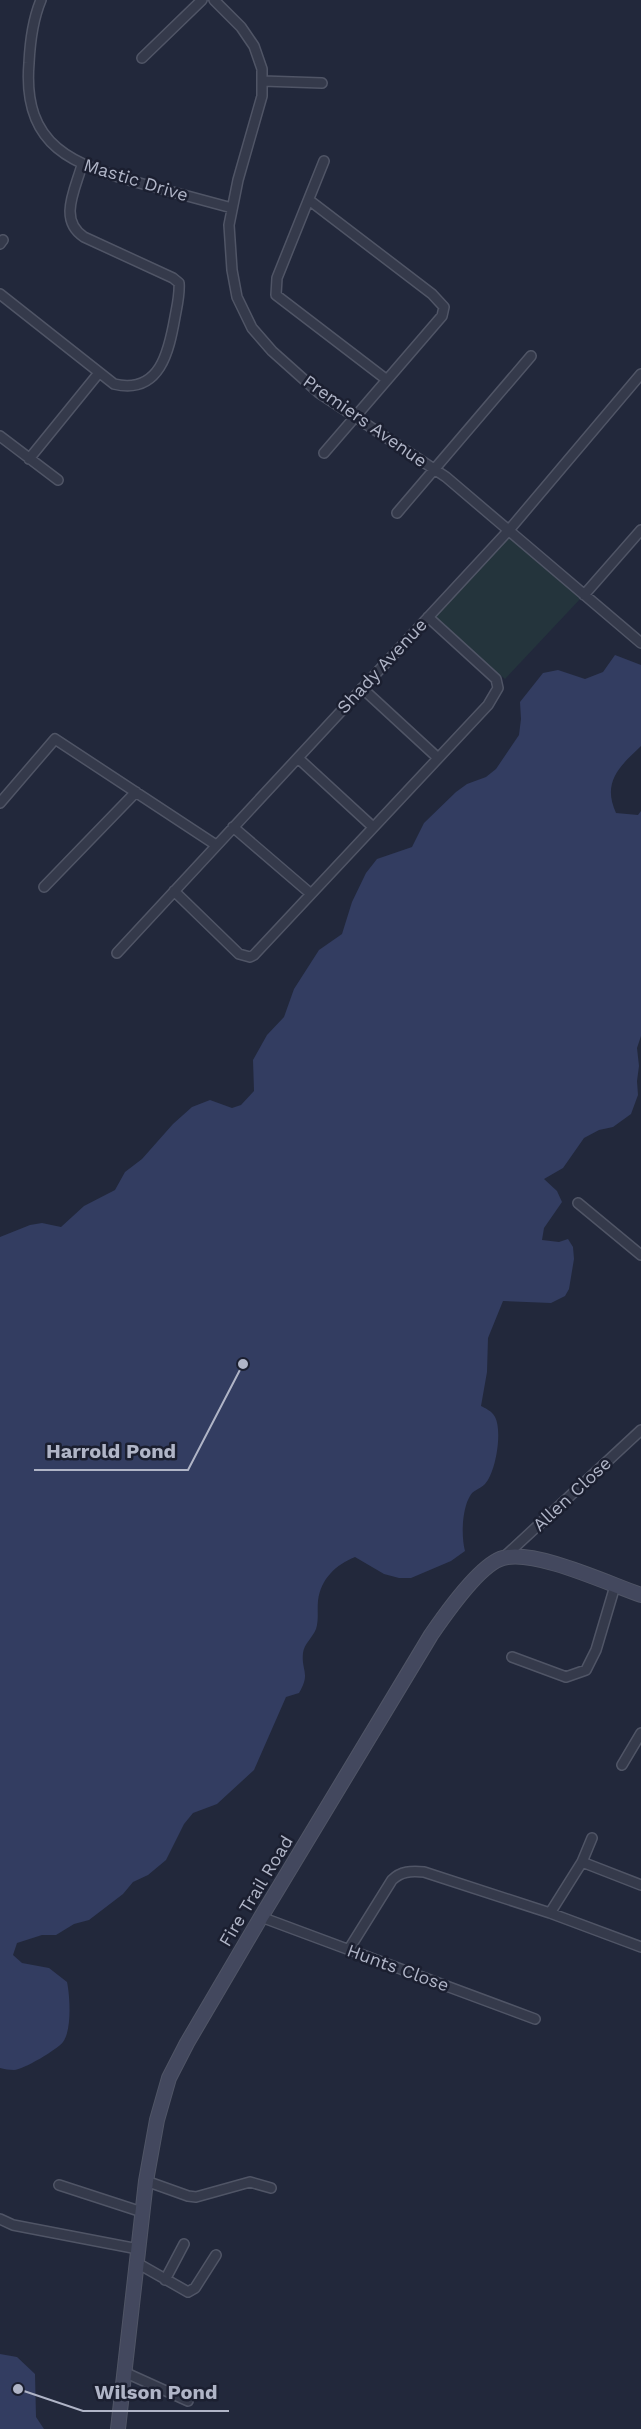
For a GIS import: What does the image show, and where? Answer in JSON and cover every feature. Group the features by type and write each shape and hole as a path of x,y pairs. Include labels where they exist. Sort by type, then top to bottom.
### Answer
{"street":[{"name":"Mastic Drive","path":"41,0 30,45 27,81 32,113 41,131 58,150 82,165 107,174 232,207"},
{"path":"142,58 202,0"},
{"name":"Premiers Avenue","path":"214,0 241,27 254,46 259,58 263,81 232,207 229,240 237,297 252,328 272,351 318,393 435,469 641,644"},
{"path":"263,81 322,83"},
{"path":"324,161 277,278 276,295 387,380"},
{"path":"0,294 98,374 114,384 128,387 144,381 159,369 171,341 179,286 173,278 84,237 73,227 69,210 82,165"},
{"path":"309,200 442,303 444,307 442,316 324,453"},
{"path":"397,513 531,356"},
{"path":"29,459 98,374"},
{"name":"Shady Avenue","path":"117,953 509,530 641,374"},
{"path":"0,436 58,480"},
{"path":"584,595 641,530"},
{"path":"174,891 239,954 250,957 254,955 488,705 499,684 496,679 428,617"},
{"path":"362,688 438,758"},
{"path":"0,804 55,739 216,845"},
{"path":"298,758 374,827"},
{"path":"44,887 136,792"},
{"path":"233,827 310,894"},
{"path":"578,1203 641,1255"},
{"name":"Allen Close","path":"503,1558 641,1430"},
{"path":"503,1558 530,1558 550,1562 641,1595"},
{"name":"Fire Trail Road","path":"118,2429 146,2181 157,2120 169,2078 261,1917 431,1635 452,1604 488,1568 503,1558"},
{"path":"512,1657 566,1677 586,1670 596,1650 615,1586"},
{"path":"622,1765 641,1733"},
{"path":"550,1913 582,1862 592,1838"},
{"path":"582,1862 641,1885"},
{"path":"349,1950 392,1880 398,1874 411,1871 423,1872 550,1913 641,1947"},
{"name":"Hunts Close","path":"261,1917 535,2019"},
{"path":"146,2181 196,2197 250,2182 271,2188"},
{"path":"59,2185 142,2212"},
{"path":"0,2219 13,2225 137,2256 165,2280 188,2292 192,2292 216,2255"},
{"path":"165,2280 184,2244"},
{"path":"124,2372 188,2401"}],"shaded area":[{"path":"509,537 581,598 505,679 434,617"}],"water":[{"path":"615,655 641,665 641,746 620,768 612,784 611,792 616,813 638,815 641,811 641,1036 637,1048 638,1095 631,1114 613,1127 599,1130 584,1138 563,1168 544,1179 557,1191 562,1202 544,1228 542,1240 559,1242 568,1239 573,1247 574,1259 569,1289 565,1296 551,1303 503,1301 488,1338 487,1372 481,1406 492,1413 496,1420 497,1449 489,1478 485,1484 471,1494 467,1501 463,1523 465,1551 451,1561 411,1578 384,1574 355,1557 330,1573 322,1586 318,1601 316,1629 304,1650 303,1686 299,1693 286,1697 254,1770 217,1804 193,1813 184,1824 166,1860 148,1875 133,1882 123,1894 89,1920 74,1924 56,1935 42,1935 17,1943 13,1955 22,1963 49,1968 67,1982 68,2030 60,2045 32,2063 12,2070 0,2068 0,1237 30,1225 42,1223 61,1227 84,1206 115,1190 125,1172 142,1159 173,1124 192,1107 210,1100 232,1108 241,1105 254,1091 253,1060 267,1035 284,1017 294,989 319,950 342,934 352,902 366,873 377,859 412,847 424,823 456,792 467,784 486,777 496,769 519,735 520,702 543,673 558,670 585,679 603,672"},
{"path":"0,2354 17,2357 35,2374 36,2417 44,2429 0,2429"}],"place":[{"name":"Harrold Pond","path":"243,1364"},
{"name":"Wilson Pond","path":"18,2389"}]}
